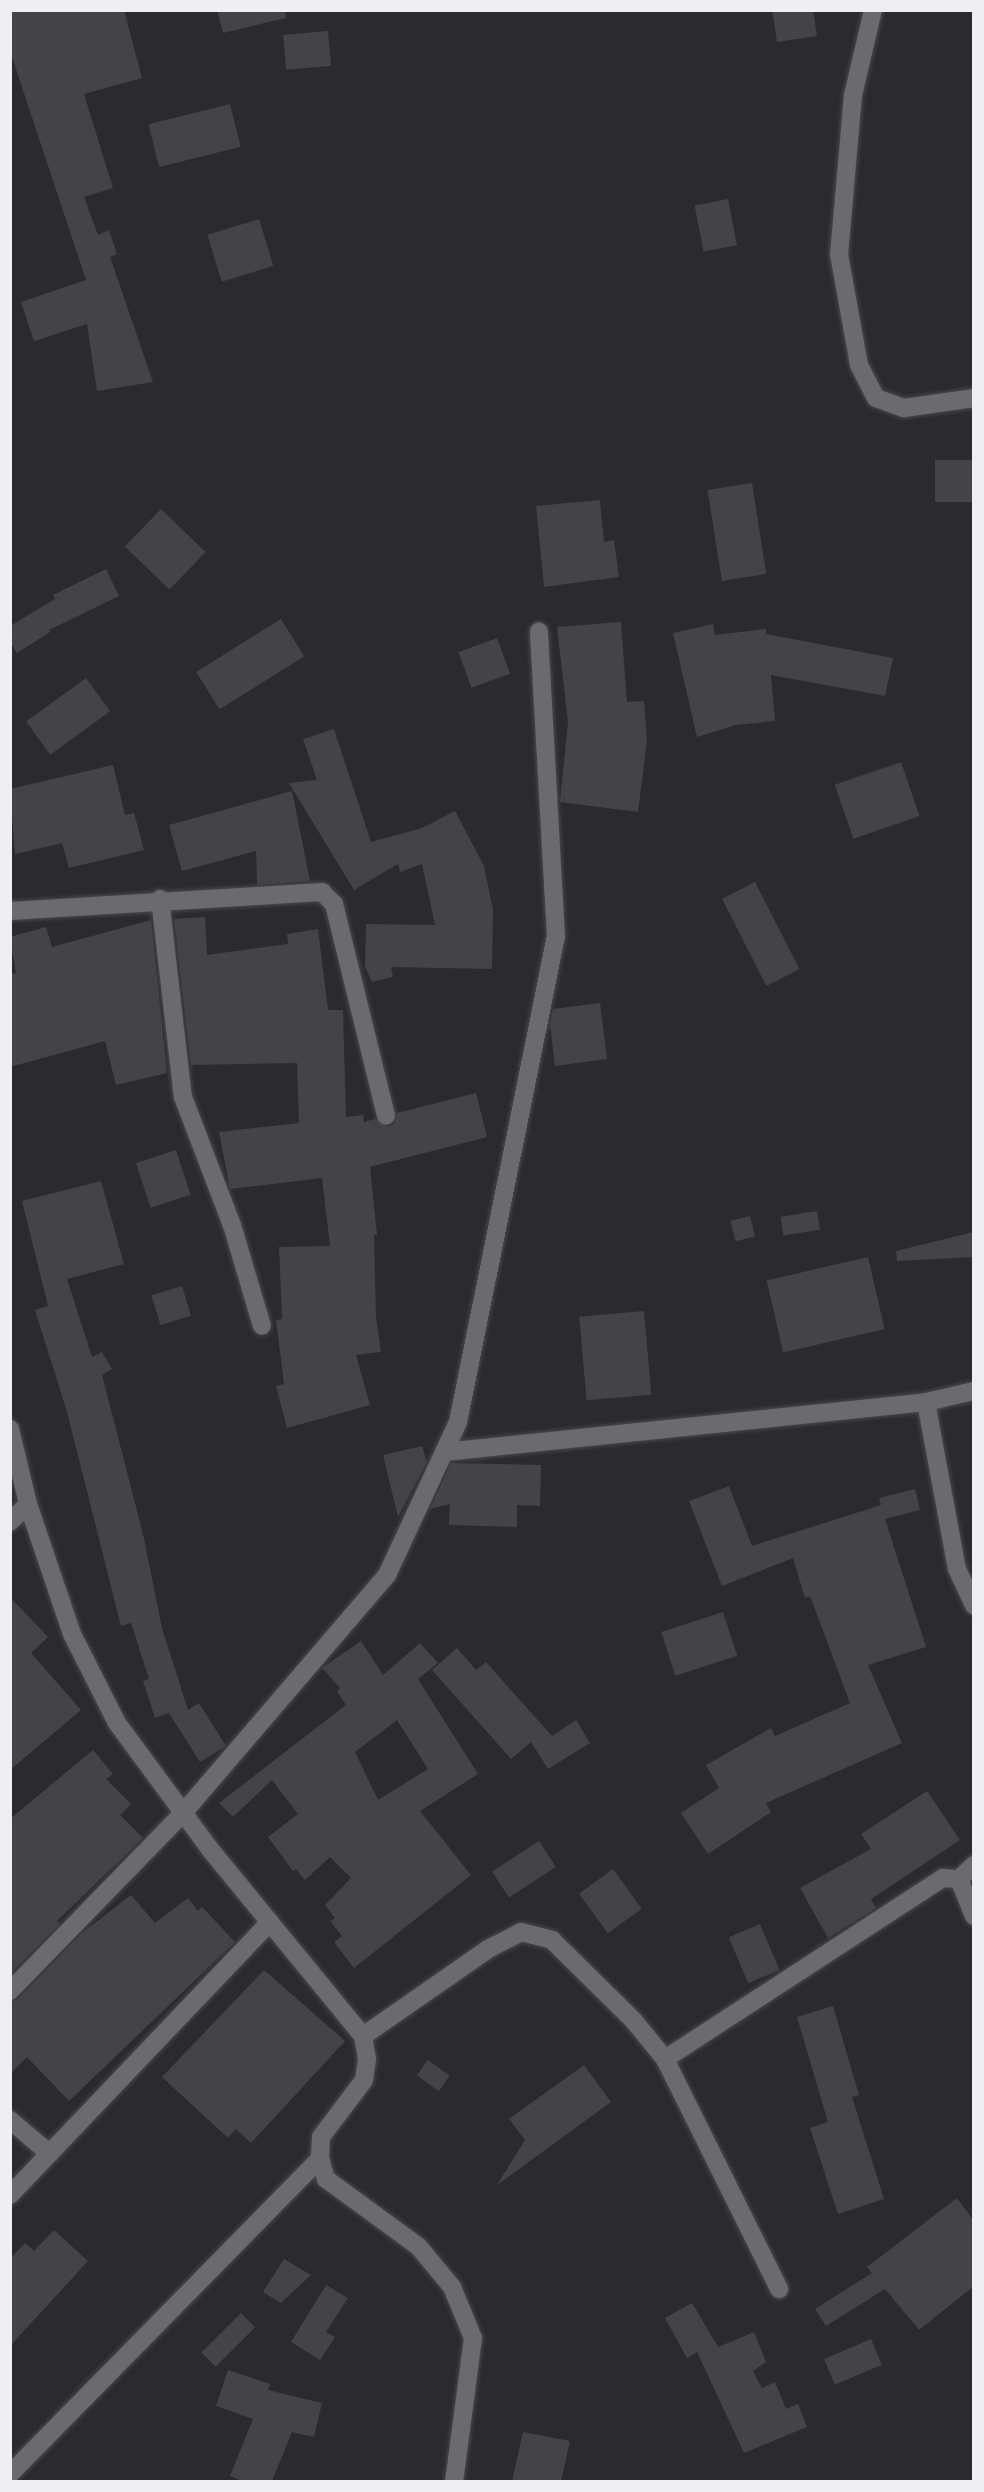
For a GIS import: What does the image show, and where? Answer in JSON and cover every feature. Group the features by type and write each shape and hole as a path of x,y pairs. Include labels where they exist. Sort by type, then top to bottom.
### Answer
{"street":[{"path":"873,10 853,95 839,254 859,365 876,398 904,408 974,398"},
{"path":"10,1991 183,1813 387,1575 458,1422 556,937 539,631"},
{"path":"10,911 160,899 322,892 334,904 386,1116"},
{"path":"160,899 183,1096 232,1225 262,1326"},
{"path":"444,1452 926,1402 974,1391"},
{"path":"926,1402 957,1569 974,1605"},
{"path":"10,1428 28,1504 72,1634 117,1723 183,1813 363,2036 367,2059 364,2079 321,2137 320,2158 326,2179 418,2246 452,2287 473,2338 454,2481"},
{"path":"10,1522 28,1504"},
{"path":"665,2059 943,1878 959,1879 974,1865"},
{"path":"959,1879 974,1916"},
{"path":"10,2195 270,1922"},
{"path":"363,2036 488,1949 521,1932 552,1940 634,2021 665,2059 779,2289"},
{"path":"10,2120 50,2154"},
{"path":"10,2474 320,2158"}],"building":[{"path":"10,10 124,10 142,78 84,94 113,188 84,197 98,235 109,230 117,254 110,257 153,382 97,391 87,324 34,341 21,302 86,280 10,51"},
{"path":"217,10 285,10 286,18 223,33"},
{"path":"772,10 813,10 817,36 777,42"},
{"path":"328,31 331,66 286,70 283,35"},
{"path":"230,104 241,147 159,167 148,124"},
{"path":"728,199 737,245 704,252 695,205"},
{"path":"259,219 273,266 222,282 207,235"},
{"path":"935,460 974,460 974,502 935,502"},
{"path":"752,483 766,574 722,581 708,490"},
{"path":"600,500 604,542 614,540 619,577 544,587 536,506"},
{"path":"161,509 206,552 169,589 125,546"},
{"path":"106,569 119,596 49,630 50,632 17,653 10,642 10,626 55,599 53,595"},
{"path":"281,619 304,656 220,709 196,672"},
{"path":"621,622 627,702 644,701 647,741 638,812 560,802 568,722 557,627"},
{"path":"713,624 715,635 766,629 766,634 893,658 885,696 771,675 775,721 736,725 697,737 673,633"},
{"path":"497,638 510,674 471,688 458,652"},
{"path":"86,678 110,711 50,755 26,721"},
{"path":"334,729 371,842 422,828 455,811 484,866 493,910 492,969 391,967 393,977 372,982 365,967 366,924 435,925 422,864 400,872 398,864 354,890 289,783 317,780 303,739"},
{"path":"901,762 920,816 853,839 835,785"},
{"path":"113,765 125,815 134,813 144,850 69,868 62,843 15,854 10,789"},
{"path":"292,791 310,881 257,885 256,851 182,871 169,825"},
{"path":"755,882 799,969 767,986 722,899"},
{"path":"205,917 207,955 288,944 287,934 318,929 328,1010 343,1010 346,1117 363,1115 364,1122 375,1119 388,1127 394,1124 397,1113 476,1093 487,1137 370,1167 377,1235 374,1235 376,1317 381,1352 356,1355 370,1405 287,1428 276,1386 284,1384 276,1320 282,1319 279,1247 330,1246 322,1178 230,1189 219,1132 299,1123 297,1063 191,1065 174,919"},
{"path":"151,920 167,1073 116,1085 105,1041 10,1067 10,974 16,973 10,937 46,927 52,947"},
{"path":"600,1003 607,1059 555,1066 550,1024 553,1009"},
{"path":"176,1150 191,1195 151,1208 136,1163"},
{"path":"101,1181 124,1264 67,1279 92,1357 102,1352 112,1369 102,1375 143,1534 162,1628 188,1710 199,1703 226,1746 200,1762 169,1713 155,1718 143,1681 149,1679 131,1623 121,1626 67,1412 35,1310 48,1306 22,1201"},
{"path":"817,1211 820,1230 783,1236 780,1217"},
{"path":"750,1216 755,1236 736,1241 731,1221"},
{"path":"974,1232 974,1257 897,1261 896,1251"},
{"path":"868,1257 885,1329 783,1352 767,1280"},
{"path":"182,1286 191,1316 160,1325 151,1295"},
{"path":"644,1311 651,1395 587,1400 579,1317"},
{"path":"422,1446 427,1462 398,1517 383,1455"},
{"path":"451,1463 541,1465 540,1506 517,1505 517,1527 449,1525 450,1504 430,1509"},
{"path":"729,1486 752,1546 881,1505 879,1498 915,1489 920,1510 885,1519 926,1647 868,1665 902,1743 766,1803 771,1812 708,1854 681,1813 719,1788 706,1765 771,1728 775,1736 850,1703 810,1596 805,1598 793,1558 722,1586 689,1501"},
{"path":"10,1597 48,1637 31,1653 81,1710 10,1770"},
{"path":"723,1612 737,1656 675,1676 661,1632"},
{"path":"361,1641 383,1675 420,1643 438,1663 418,1679 478,1774 420,1811 471,1875 354,1968 334,1942 342,1936 330,1921 335,1918 325,1905 351,1878 330,1857 305,1880 296,1869 293,1871 268,1837 298,1814 272,1780 233,1817 219,1803 346,1705 337,1691 340,1688 322,1668","holes":["397,1720 428,1769 378,1800 355,1752"]},
{"path":"457,1648 476,1670 486,1662 552,1736 576,1720 590,1743 548,1769 531,1742 511,1759 432,1670"},
{"path":"93,1750 113,1774 106,1779 131,1804 120,1815 143,1838 57,1921 60,1924 10,1974 10,1819"},
{"path":"927,1791 960,1840 871,1899 876,1908 828,1938 800,1888 871,1849 861,1834"},
{"path":"539,1841 556,1867 509,1897 492,1871"},
{"path":"613,1869 642,1909 608,1933 579,1894"},
{"path":"131,1895 155,1923 188,1898 198,1911 202,1907 235,1942 69,2101 27,2057 10,2074 10,2002 18,1999 82,1933"},
{"path":"760,1924 780,1970 748,1983 729,1937"},
{"path":"264,1970 345,2041 251,2143 236,2129 228,2138 162,2077"},
{"path":"833,2006 859,2095 852,2097 884,2199 838,2214 810,2128 828,2122 797,2017"},
{"path":"428,2060 450,2076 439,2091 417,2075"},
{"path":"584,2065 611,2102 497,2185 525,2140 509,2119"},
{"path":"957,2198 974,2221 974,2286 919,2330 885,2289 826,2326 815,2309 872,2273 867,2267"},
{"path":"54,2230 88,2261 10,2346 10,2259 25,2243 34,2251"},
{"path":"284,2259 311,2275 281,2303 263,2292"},
{"path":"326,2285 348,2298 326,2332 335,2337 320,2360 291,2342"},
{"path":"692,2303 718,2347 754,2332 766,2362 753,2371 762,2388 775,2382 786,2409 798,2404 807,2427 744,2453 697,2352 687,2358 665,2318"},
{"path":"241,2313 255,2327 216,2367 201,2353"},
{"path":"871,2339 882,2365 835,2385 824,2359"},
{"path":"228,2370 270,2384 268,2390 322,2403 314,2437 292,2432 272,2481 242,2481 230,2476 253,2419 216,2406"},
{"path":"523,2432 570,2441 561,2481 512,2481"}]}
